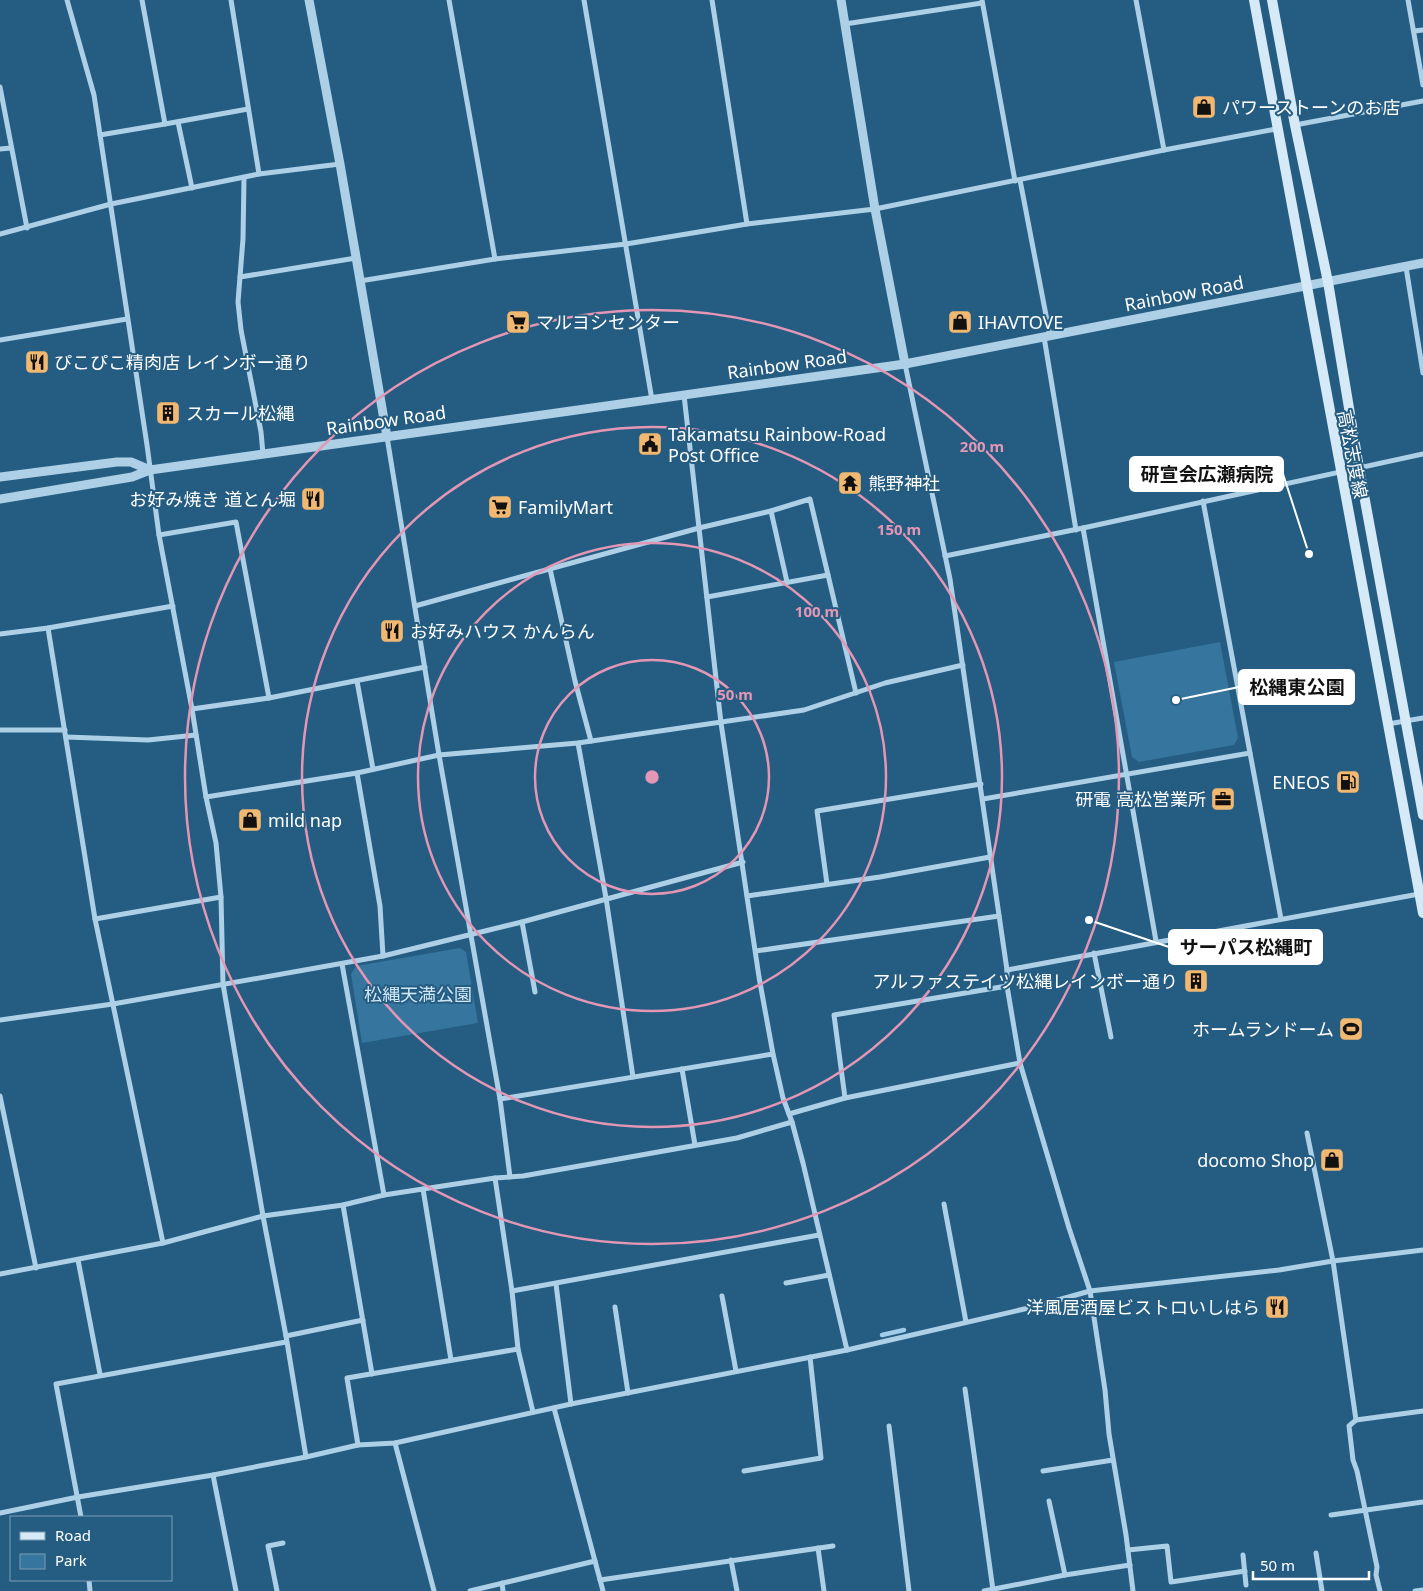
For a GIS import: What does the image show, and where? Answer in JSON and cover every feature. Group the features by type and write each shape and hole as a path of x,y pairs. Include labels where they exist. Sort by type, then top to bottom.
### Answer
{"main road":[{"name":"高松志度線","path":"1254,0 1276,129 1387,724 1421,894 1423,913"},
{"name":"高松志度線","path":"1272,0 1295,125 1328,282 1359,468 1423,815"}],"street":[{"path":"67,0 94,95 159,535 216,843 221,897 223,984 306,1457"},
{"path":"142,0 165,124"},
{"path":"231,0 259,174"},
{"path":"309,0 340,164 387,437 470,935 500,1099 510,1177"},
{"path":"449,0 495,259"},
{"path":"584,0 652,400"},
{"path":"712,0 747,224"},
{"path":"841,0 876,209 905,364 945,556 981,784 1007,986 1020,1063 1069,1228 1090,1291 1133,1591"},
{"path":"1136,0 1164,150"},
{"path":"1408,0 1423,85"},
{"path":"845,24 982,2 1047,337 1076,530"},
{"path":"1414,31 1423,30"},
{"path":"0,88 27,228"},
{"path":"1295,125 1423,101"},
{"path":"100,136 248,109"},
{"path":"178,122 192,188"},
{"path":"360,281 495,259 626,244 747,224 876,209 1276,129"},
{"path":"0,149 11,148"},
{"path":"0,234 111,204 259,174 340,164"},
{"path":"244,178 243,239 238,302 241,330 258,413 264,454"},
{"path":"240,277 356,258"},
{"name":"Rainbow Road","path":"0,499 132,477 150,470 905,364 1423,264"},
{"path":"1406,267 1423,373"},
{"path":"0,340 127,319"},
{"path":"684,395 721,723 772,1054 782,1098 792,1122 847,1350"},
{"path":"945,556 1076,530 1423,454"},
{"path":"0,477 117,462 131,462 150,470"},
{"path":"415,606 810,499 856,694"},
{"path":"1202,501 1281,919"},
{"path":"771,511 787,582"},
{"path":"159,535 236,522 269,698"},
{"path":"1083,528 1156,941"},
{"path":"550,570 574,681 591,741"},
{"path":"707,597 828,575"},
{"path":"0,634 48,628 172,606"},
{"path":"48,628 95,919 163,1243"},
{"path":"206,797 357,773 440,755 578,743 804,710 885,683 963,665"},
{"path":"192,710 269,698 425,667"},
{"path":"357,680 373,769"},
{"path":"1387,724 1423,718"},
{"path":"0,730 65,730"},
{"path":"66,737 148,740 196,735"},
{"path":"578,743 606,898 633,1077"},
{"path":"983,799 1250,753"},
{"path":"357,773 380,906 383,956"},
{"path":"827,884 817,811 981,784"},
{"path":"747,896 880,877 990,857"},
{"path":"0,1020 113,1004 383,956 522,922 742,862"},
{"path":"1006,970 1156,941 1421,894"},
{"path":"95,919 221,897"},
{"path":"756,951 999,916"},
{"path":"522,922 535,992"},
{"path":"1094,953 1111,1037"},
{"path":"342,964 384,1195"},
{"path":"845,1098 834,1016 1007,986"},
{"path":"500,1099 772,1054"},
{"path":"789,1114 845,1098 1020,1063"},
{"path":"682,1069 695,1145"},
{"path":"0,1096 36,1268"},
{"path":"0,1274 163,1243 263,1216 423,1189 495,1178 523,1176 736,1138 792,1122"},
{"path":"1307,1133 1333,1262 1356,1420"},
{"path":"495,1178 512,1291 518,1349 533,1412"},
{"path":"423,1189 451,1360"},
{"path":"343,1204 372,1374"},
{"path":"944,1204 966,1322"},
{"path":"512,1291 819,1235"},
{"path":"0,1513 78,1496 213,1475 358,1445 396,1443 571,1404 847,1350 1033,1307 1090,1291 1279,1270 1423,1250"},
{"path":"78,1260 100,1374"},
{"path":"786,1283 828,1274"},
{"path":"556,1284 571,1404"},
{"path":"722,1296 736,1371"},
{"path":"615,1307 628,1393"},
{"path":"286,1336 363,1320"},
{"path":"81,1516 56,1384 100,1374 286,1342"},
{"path":"358,1445 347,1378 518,1349"},
{"path":"744,1471 821,1458 810,1357"},
{"path":"965,1389 992,1590"},
{"path":"554,1408 602,1591"},
{"path":"1380,1591 1376,1575 1377,1567 1352,1451 1350,1426 1356,1420 1423,1411"},
{"path":"890,1426 909,1591"},
{"path":"396,1443 434,1591"},
{"path":"1043,1471 1113,1460"},
{"path":"213,1475 236,1591"},
{"path":"1049,1501 1065,1575"},
{"path":"1331,1515 1423,1502"},
{"path":"277,1591 268,1546 283,1544"},
{"path":"600,1580 833,1546"},
{"path":"1128,1550 1167,1546 1171,1582 1245,1571"},
{"path":"818,1548 824,1591"},
{"path":"1316,1553 1322,1591"},
{"path":"1242,1555 1246,1585"},
{"path":"731,1560 737,1591"},
{"path":"470,1591 594,1561"},
{"path":"984,1591 1065,1575 1130,1565"},
{"path":"502,1583 504,1591"},
{"path":"1415,1591 1423,1590"}],"green space":[{"path":"1220,642 1238,738 1234,745 1139,762 1132,757 1114,662"},
{"name":"松縄天満公園","path":"460,948 466,952 478,1023 362,1043 351,974 356,966"}],"waterway":[{"path":"882,1335 904,1330"}],"place":[{"name":"パワーストーンのお店","path":"1204,107"},
{"name":"マルヨシセンター","path":"518,322"},
{"name":"IHAVTOVE","path":"960,322"},
{"name":"ぴこぴこ精肉店 レインボー通り","path":"37,362"},
{"name":"スカール松縄","path":"168,413"},
{"name":"Takamatsu Rainbow-Road Post Office","path":"650,444"},
{"name":"熊野神社","path":"850,483"},
{"name":"お好み焼き 道とん堀","path":"313,499"},
{"name":"FamilyMart","path":"500,507"},
{"name":"研宣会広瀬病院","path":"1309,554"},
{"name":"お好みハウス かんらん","path":"392,631"},
{"name":"松縄東公園","path":"1176,700"},
{"name":"ENEOS","path":"1348,782"},
{"name":"研電 高松営業所","path":"1223,799"},
{"name":"mild nap","path":"250,820"},
{"name":"サーパス松縄町","path":"1089,920"},
{"name":"アルファステイツ松縄レインボー通り","path":"1196,981"},
{"name":"ホームランドーム","path":"1351,1029"},
{"name":"docomo Shop","path":"1332,1160"},
{"name":"洋風居酒屋ビストロいしはら","path":"1277,1307"}]}
